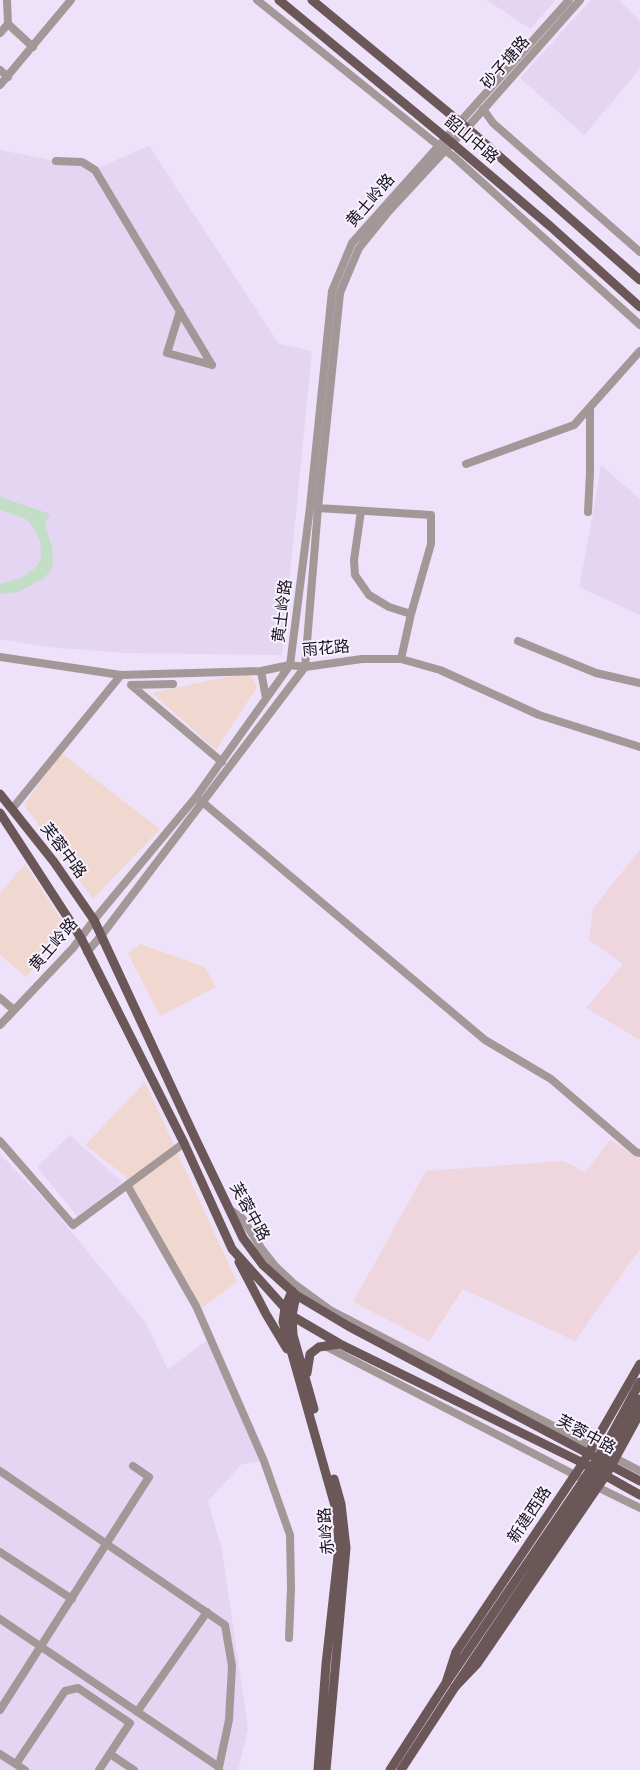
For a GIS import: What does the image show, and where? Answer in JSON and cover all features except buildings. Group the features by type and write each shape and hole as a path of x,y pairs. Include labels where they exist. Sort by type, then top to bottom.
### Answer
{"main road":[{"name":"韶山中路","path":"279,0 550,226 640,307"},
{"name":"韶山中路","path":"312,0 468,128 640,280"},
{"name":"芙蓉中路","path":"0,794 54,862 94,920 243,1238 263,1265 294,1293 348,1326 614,1462 640,1482"},
{"name":"芙蓉中路","path":"0,813 81,938 184,1143 232,1249 292,1316 340,1344 583,1463 640,1495"},
{"name":"赤岭路","path":"232,1249 266,1314 293,1358"},
{"name":"赤岭路","path":"294,1293 285,1308 283,1322 337,1513 339,1547 326,1664 318,1770"},
{"name":"赤岭路","path":"294,1293 293,1335 341,1504 346,1548 326,1770"},
{"path":"306,1378 310,1354 319,1347 340,1344"},
{"name":"新建西路","path":"450,1685 456,1652 583,1463 640,1364"},
{"name":"新建西路","path":"401,1770 450,1685 606,1445 640,1382"},
{"name":"新建西路","path":"390,1770 590,1486 640,1399"},
{"name":"新建西路","path":"450,1685 477,1664 606,1475 640,1413"}],"street":[{"path":"0,33 8,24 7,0"},
{"path":"0,85 72,0"},
{"path":"257,0 441,148 454,156 640,325"},
{"name":"砂子塘路","path":"448,140 459,122 569,0"},
{"name":"砂子塘路","path":"448,140 468,128 580,0"},
{"path":"8,24 33,47"},
{"path":"0,70 8,77"},
{"path":"483,109 493,123 640,252"},
{"name":"黄土岭路","path":"0,1025 81,938 94,920 199,799 305,667 318,508 340,293 359,248 448,140"},
{"name":"黄土岭路","path":"87,952 101,936 199,799 222,762 290,665 310,508 332,291 352,243 441,148"},
{"path":"56,161 82,162 95,170 185,319 212,365 167,353 180,311"},
{"path":"466,464 574,425 640,351"},
{"path":"588,512 590,407"},
{"path":"318,508 431,515 431,544 411,614 401,659"},
{"path":"361,511 354,560 355,575 369,595 389,607 411,614"},
{"path":"518,642 596,673 640,683"},
{"name":"雨花路","path":"0,657 121,675 261,671 290,665 305,667 362,659 401,659 440,670 539,715 640,747"},
{"path":"261,671 266,698"},
{"path":"12,809 121,675"},
{"path":"173,684 131,685 222,762"},
{"path":"199,799 485,1040 551,1080 636,1152 640,1153"},
{"path":"0,998 14,1010"},
{"path":"0,1141 73,1225 184,1143"},
{"path":"127,1185 196,1306 264,1461 290,1535 291,1588 289,1638"},
{"path":"229,1209 242,1218 275,1266 293,1283 330,1310 591,1450"},
{"path":"325,1346 640,1508"},
{"path":"614,1462 640,1471"},
{"path":"0,1710 149,1477 133,1466"},
{"path":"0,1470 225,1625 232,1666 229,1720 219,1768 0,1620"},
{"path":"0,1552 72,1598"},
{"path":"138,1712 207,1612"},
{"path":"16,1764 65,1691 78,1688 130,1723 99,1770"},
{"path":"0,1754 25,1770"},
{"path":"110,1754 134,1770"}],"shaded area":[{"path":"487,0 556,0 530,29"},
{"path":"591,0 619,0 640,21 640,69 584,135 520,78"},
{"path":"149,146 279,344 312,351 282,655 125,653 48,647 0,639 0,150 56,161 82,162 95,169"},
{"path":"601,465 640,499 640,615 579,587"},
{"path":"249,672 257,687 216,750 152,693"},
{"path":"61,753 160,829 93,899 24,805"},
{"path":"640,849 640,1040 586,1008 623,964 589,940 593,909"},
{"path":"25,864 68,930 26,977 0,955 0,893"},
{"path":"140,944 205,967 216,987 160,1016 128,954"},
{"path":"145,1082 237,1282 202,1308 124,1175 85,1145"},
{"path":"70,1135 122,1182 78,1217 37,1167"},
{"path":"610,1140 640,1158 640,1249 575,1341 463,1289 429,1341 353,1302 426,1171 564,1161 585,1172"},
{"path":"0,1154 51,1207 146,1323 168,1370 211,1337 264,1461 242,1464 208,1501 222,1550 248,1728 238,1770 0,1770"}],"green space":[{"path":"0,497 50,514 45,525 52,548 53,560 52,569 43,579 18,592 0,594 0,584 21,578 34,569 41,559 40,541 34,528 26,519 0,510"}]}
